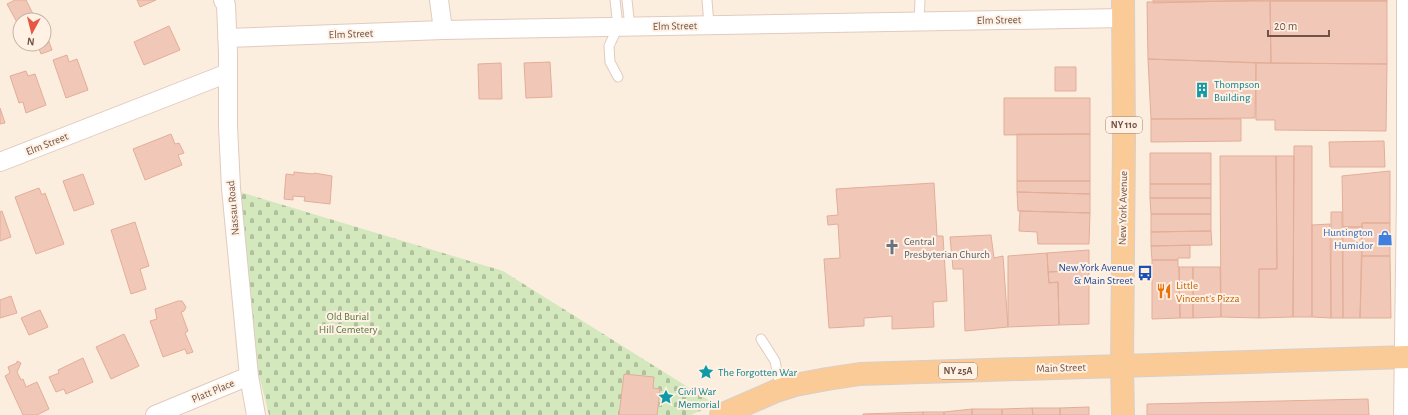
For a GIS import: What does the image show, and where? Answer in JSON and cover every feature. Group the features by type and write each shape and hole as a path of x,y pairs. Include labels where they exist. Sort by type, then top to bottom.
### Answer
{"main road":[{"name":"New York Avenue","path":"1123,9 1123,415"},
{"name":"Main Street","path":"723,414 795,385 860,374 1407,357"}],"street":[{"name":"Nassau Road","path":"223,0 226,5 228,38 228,126 231,188 249,376 256,415"},
{"path":"439,0 443,30"},
{"path":"1405,415 1407,357 1408,0"},
{"name":"Elm Street","path":"228,38 443,30 919,21 1123,9"},
{"name":"Elm Street","path":"0,162 228,73"},
{"name":"Platt Place","path":"155,415 249,376"}],"lane":[{"path":"614,0 624,27"},
{"path":"618,76 610,62 609,46 624,27 627,0"},
{"path":"707,0 709,25"},
{"path":"919,21 920,0"},
{"path":"761,339 775,361 781,390"}],"green space":[{"name":"Old Burial Hill Cemetery","path":"240,192 503,271 715,404 691,415 269,415 256,363"}],"building":[{"path":"15,0 26,0 32,12 12,13 7,4"},
{"path":"137,0 156,0 140,7"},
{"path":"1153,0 1270,0 1153,3"},
{"path":"1387,0 1387,1 1270,1"},
{"path":"1270,1 1271,63 1148,59 1147,2"},
{"path":"1270,1 1387,1 1387,64 1271,63"},
{"path":"169,26 180,50 144,65 134,42"},
{"path":"67,55 69,62 77,59 88,90 66,98 53,60"},
{"name":"Thompson Building","path":"1148,59 1256,63 1255,118 1151,119"},
{"path":"550,62 552,97 526,98 524,63"},
{"path":"501,63 502,99 479,99 478,64"},
{"path":"1256,63 1387,64 1386,131 1275,130 1275,120 1256,120"},
{"path":"1055,67 1076,67 1076,91 1055,91"},
{"path":"26,71 28,76 35,74 46,105 26,113 23,102 19,103 10,76"},
{"path":"1004,98 1090,98 1090,134 1004,135"},
{"path":"0,108 5,123 0,124"},
{"path":"1151,119 1241,119 1241,141 1151,142"},
{"path":"171,134 175,144 179,143 184,153 178,155 182,165 145,180 133,149"},
{"path":"1017,134 1090,134 1090,181 1017,181"},
{"path":"1384,141 1385,167 1330,167 1329,142"},
{"path":"1294,146 1312,146 1312,317 1293,317"},
{"path":"1150,153 1211,153 1211,184 1150,184"},
{"path":"1220,156 1276,156 1277,269 1259,269 1259,318 1221,317"},
{"path":"1276,156 1294,156 1293,317 1259,318 1259,269 1277,269"},
{"path":"1390,171 1390,223 1362,223 1362,227 1343,227 1342,176"},
{"path":"294,172 332,176 330,204 304,201 305,197 293,196 293,200 284,199 286,174 294,175"},
{"path":"83,174 94,204 74,211 63,181"},
{"path":"1017,181 1090,181 1090,194 1017,192"},
{"name":"Central Presbyterian Church","path":"934,183 937,236 943,236 947,301 933,302 934,327 892,329 892,316 864,318 864,326 829,328 824,259 840,258 838,224 828,225 827,216 838,215 836,189"},
{"path":"1150,184 1211,184 1211,198 1150,198"},
{"path":"39,188 42,195 45,193 64,244 36,254 15,197"},
{"path":"1017,192 1090,194 1090,213 1018,211"},
{"path":"1150,198 1211,198 1211,214 1151,214"},
{"path":"2,211 11,237 0,241 0,212"},
{"path":"1020,211 1090,213 1089,244 1038,244 1037,232 1019,231"},
{"path":"1331,212 1342,212 1343,318 1331,318"},
{"path":"1151,214 1211,214 1211,231 1151,232"},
{"path":"135,222 149,266 140,269 146,289 131,294 111,230"},
{"path":"1362,223 1390,223 1390,256 1362,256"},
{"path":"1330,224 1331,318 1312,317 1312,225"},
{"path":"1343,227 1362,227 1360,318 1343,318"},
{"path":"1211,231 1212,245 1151,246 1151,232"},
{"path":"991,235 994,258 1003,256 1008,327 965,331 963,269 953,269 950,237"},
{"path":"1190,245 1190,258 1178,258 1178,260 1152,260 1151,246"},
{"path":"1089,250 1089,270 1048,272 1047,253"},
{"path":"1047,253 1049,283 1058,282 1059,325 1008,327 1008,256"},
{"path":"1362,256 1390,256 1391,318 1360,318"},
{"path":"1152,260 1178,260 1180,318 1152,319"},
{"path":"1179,267 1193,267 1193,318 1180,318"},
{"path":"1193,267 1220,267 1221,317 1193,318"},
{"path":"1089,270 1089,324 1059,325 1058,282 1049,283 1048,272"},
{"path":"11,296 17,313 0,318 0,300"},
{"path":"182,301 186,307 184,311 181,312 188,331 185,333 193,352 187,354 185,349 163,357 150,321 157,319 155,309"},
{"path":"40,310 48,327 29,335 21,318"},
{"path":"124,334 139,366 111,379 96,347"},
{"path":"83,358 93,382 66,394 64,389 56,392 49,377 59,373 58,370"},
{"path":"17,361 21,363 17,372 21,380 23,379 26,387 37,382 49,409 37,415 23,415 5,376 10,373 8,367 17,363"},
{"path":"624,374 654,377 653,388 660,389 657,415 619,415"},
{"path":"1368,399 1369,415 1147,415 1147,404"},
{"path":"1089,407 1089,415 1060,415 1060,408"},
{"path":"1032,408 1033,415 1002,415 1002,409"},
{"path":"1032,408 1060,408 1060,415 1033,415"},
{"path":"972,409 972,415 944,415 944,412"},
{"path":"972,409 1002,409 1002,415 972,415"},
{"path":"923,412 923,415 863,415 863,414"},
{"path":"923,412 944,412 944,415 923,415"}],"place":[{"name":"Thompson Building","path":"1202,90"},
{"name":"Huntington Humidor","path":"1385,238"},
{"name":"Central Presbyterian Church","path":"892,247"},
{"name":"New York Avenue & Main Street","path":"1145,273"},
{"name":"Little Vincent's Pizza","path":"1164,291"},
{"name":"The Forgotten War","path":"706,372"},
{"name":"Civil War Memorial","path":"666,397"}]}
